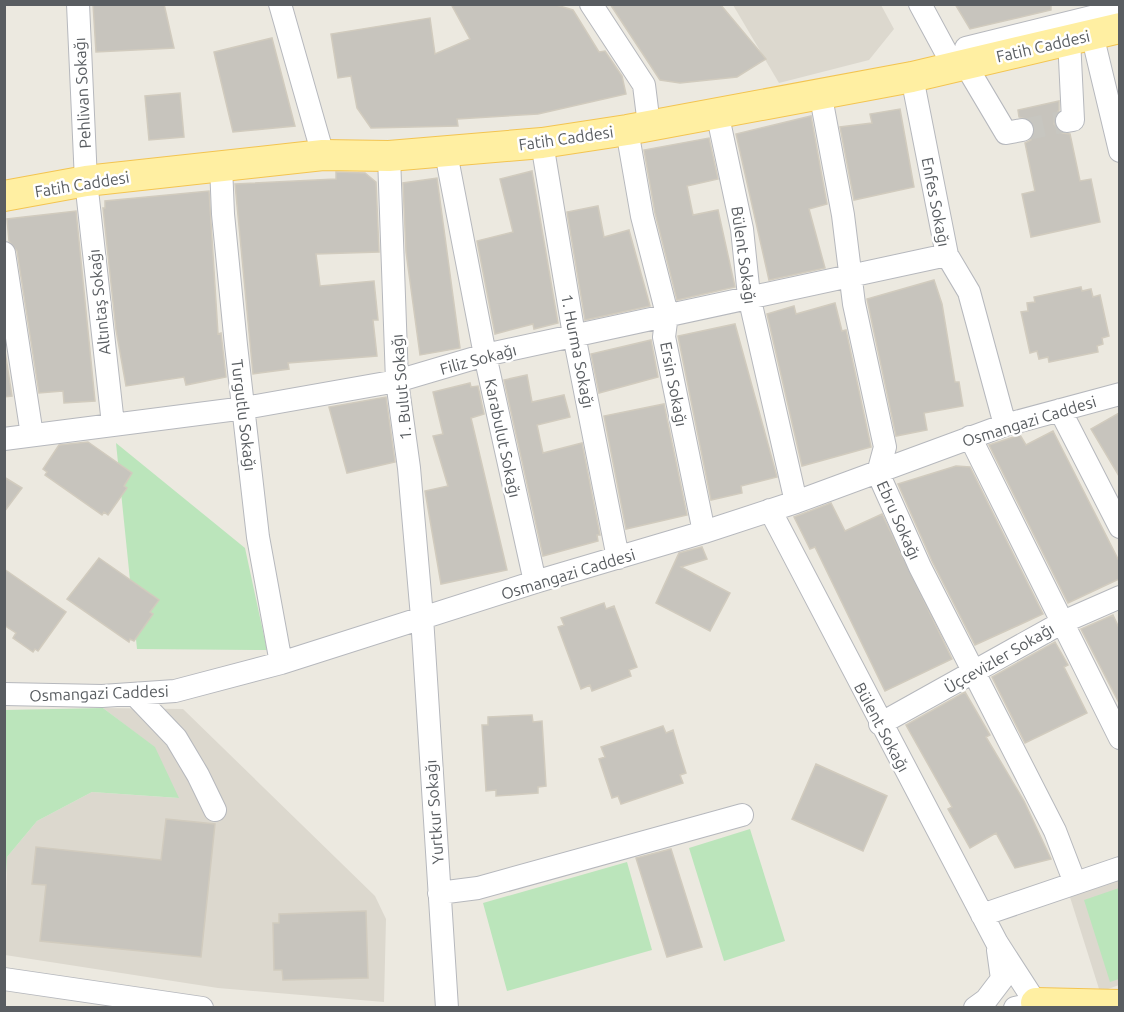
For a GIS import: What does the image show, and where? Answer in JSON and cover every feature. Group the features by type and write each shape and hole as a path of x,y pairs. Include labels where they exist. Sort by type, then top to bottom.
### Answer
{"main road":[{"name":"Fatih Caddesi","path":"4,196 86,181 323,155 389,156 446,153 542,142 638,127 912,77 1093,34"},
{"path":"1030,1006 1119,1005"}],"street":[{"name":"Pehlivan Sokağı","path":"78,4 86,181"},
{"path":"280,4 323,155"},
{"name":"Ersin Sokağı","path":"591,4 644,85 638,127 642,216 667,314 664,337 704,532"},
{"path":"920,4 1006,133 1022,130"},
{"path":"960,65 966,48 1119,10"},
{"path":"1067,121 1073,120 1093,34"},
{"path":"1093,34 1119,151"},
{"name":"Enfes Sokağı","path":"912,77 947,255 969,292 1005,425"},
{"name":"Ebru Sokağı","path":"820,92 852,277 854,304 885,447 878,473 920,567 1055,831 1075,883"},
{"name":"Bülent Sokağı","path":"717,112 742,229 748,296 796,502"},
{"name":"1. Hurma Sokağı","path":"542,142 574,335 618,558"},
{"name":"Karabulut Sokağı","path":"446,153 485,355 535,582"},
{"name":"1. Bulut Sokağı","path":"389,156 397,381 409,468 422,617"},
{"name":"Turgutlu Sokağı","path":"221,166 223,214 236,345 258,537 281,663"},
{"name":"Altıntaş Sokağı","path":"86,181 113,424"},
{"path":"4,253 32,435"},
{"name":"Filiz Sokağı","path":"4,439 245,408 397,381 485,355 748,296 852,277 947,255"},
{"name":"Osmangazi Caddesi","path":"4,694 134,694 175,691 281,663 422,617 796,502 842,483 878,473 1005,425 1119,394"},
{"path":"1060,410 1119,527"},
{"path":"970,437 1119,738"},
{"name":"Bülent Sokağı","path":"770,510 880,724 1030,1006"},
{"name":"Üçcevizler Sokağı","path":"880,724 1063,622 1119,597"},
{"name":"Yurtkur Sokağı","path":"422,617 447,1008"},
{"path":"134,694 176,738 215,810"},
{"path":"440,893 477,888 742,815"},
{"path":"982,915 1119,868"},
{"path":"975,1008 986,1000 1002,979 997,943"},
{"path":"4,979 202,1008"},
{"path":"126,1008 147,1000"}],"shaded area":[{"path":"733,5 881,5 894,29 869,60 779,83"},
{"path":"103,708 183,709 375,896 386,919 384,1002 218,988 5,955 7,857 37,821 92,792 178,798 154,747"},
{"path":"1119,878 1119,985 1100,992 1069,894"}],"green space":[{"path":"116,443 245,548 267,650 137,649"},
{"path":"103,708 155,747 179,798 92,792 37,821 7,857 5,891 5,710"},
{"path":"750,829 785,941 724,961 689,848"},
{"path":"627,862 652,950 507,991 483,903"},
{"path":"1119,888 1119,979 1110,982 1084,900"}],"building":[{"path":"93,4 164,4 174,48 96,52"},
{"path":"451,4 553,4 573,10 599,52 605,51 622,76 626,94 538,114 457,119 458,126 371,128 357,108 351,76 338,78 331,34 430,18 435,54 470,39"},
{"path":"610,4 720,4 766,59 737,77 680,83 660,80"},
{"path":"955,4 1051,4 1051,10 970,29"},
{"path":"272,38 295,126 233,132 214,52"},
{"path":"180,93 184,137 149,140 145,96"},
{"path":"1059,101 1059,110 1054,124 1062,133 1070,134 1080,181 1091,179 1100,222 1031,237 1022,194 1035,191 1025,143 1031,140 1035,128 1032,121 1019,117 1018,110"},
{"path":"900,109 914,187 854,200 840,127 872,123 870,114"},
{"path":"811,116 827,204 809,209 825,268 769,280 736,134"},
{"path":"709,138 718,179 687,186 693,215 718,210 735,287 677,300 655,213 644,150"},
{"path":"532,171 558,323 534,329 533,324 495,334 477,241 513,232 500,179"},
{"path":"336,172 365,173 376,182 379,252 316,254 320,286 374,281 378,320 373,320 377,356 288,363 289,369 253,374 235,184 336,179"},
{"path":"437,178 460,348 420,355 406,252 403,183"},
{"path":"209,191 218,334 221,333 226,377 186,385 184,377 126,386 116,330 103,208 105,208 105,201"},
{"path":"598,206 604,237 629,230 650,306 585,320 567,212"},
{"path":"76,211 95,401 64,403 63,391 39,393 17,251 9,241 7,219"},
{"path":"934,280 942,304 955,382 959,382 963,406 924,413 927,430 896,436 867,299"},
{"path":"1081,287 1082,291 1091,289 1093,297 1100,295 1109,336 1102,338 1103,344 1097,346 1098,352 1049,362 1048,357 1039,359 1037,351 1030,353 1021,312 1028,311 1027,303 1035,302 1034,297"},
{"path":"835,303 842,331 846,330 871,447 802,466 767,314 794,306 796,314"},
{"path":"735,324 777,477 741,486 742,493 711,500 678,336"},
{"path":"651,340 658,377 599,393 591,354"},
{"path":"4,345 12,396 4,397"},
{"path":"527,375 532,402 564,395 570,417 537,425 543,453 582,443 600,535 597,535 598,541 543,556 504,380"},
{"path":"470,383 471,387 478,386 484,414 471,418 507,570 441,584 425,491 448,486 433,436 443,434 433,392"},
{"path":"386,397 395,462 347,473 329,407"},
{"path":"664,404 687,515 626,529 604,416"},
{"path":"1119,413 1119,476 1091,429"},
{"path":"1053,431 1119,561 1119,579 1068,603 989,445 1020,435 1026,445"},
{"path":"88,442 132,473 124,486 127,488 108,515 104,512 102,515 45,475 47,472 43,469 59,445"},
{"path":"956,466 970,467 1043,614 975,645 932,561 898,484"},
{"path":"4,477 22,488 4,512"},
{"path":"831,503 845,531 882,514 952,659 885,691 815,547 810,549 794,517"},
{"path":"702,547 707,559 681,567 730,593 710,631 656,603 679,553"},
{"path":"99,558 159,600 150,612 153,614 134,641 130,639 129,642 67,599"},
{"path":"4,569 66,612 38,651 35,649 33,652 13,638 16,633 4,625"},
{"path":"604,603 606,609 614,606 637,667 629,670 631,676 592,691 590,685 581,689 558,627 564,625 561,618"},
{"path":"1113,615 1119,628 1119,703 1081,629"},
{"path":"1055,642 1068,665 1064,667 1087,713 1025,743 992,677"},
{"path":"965,692 990,735 986,737 1024,801 1051,859 1015,868 996,833 970,848 948,809 952,807 906,725"},
{"path":"532,715 533,722 542,721 546,786 538,787 538,793 496,796 496,790 486,791 482,725 488,725 488,717"},
{"path":"663,726 666,733 673,730 686,773 680,775 683,783 621,804 618,796 612,798 599,759 605,757 601,747"},
{"path":"816,764 887,796 863,851 792,819"},
{"path":"166,819 215,824 201,957 40,941 46,885 32,884 36,847 161,860"},
{"path":"671,849 702,947 667,957 636,858"},
{"path":"366,911 368,978 283,980 282,970 274,970 273,923 279,923 279,914"}],"tunnel":[{"path":"1022,130 1067,121"}]}
